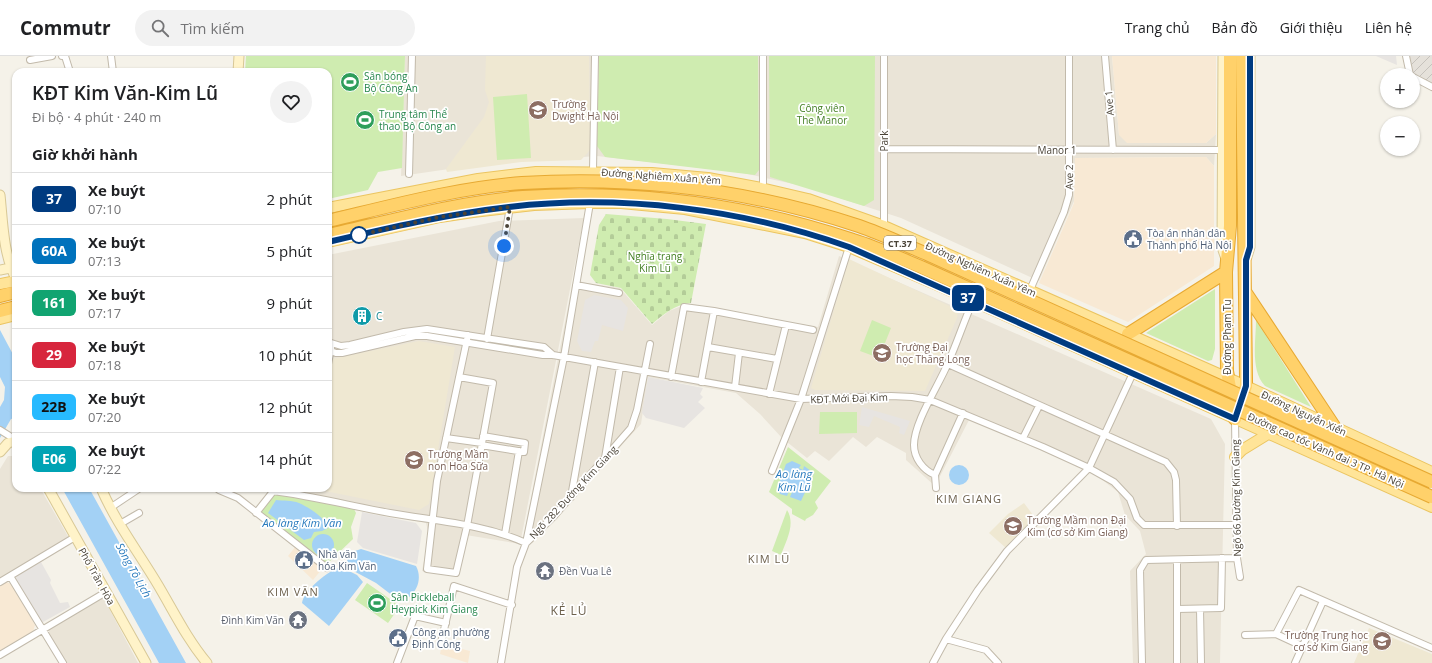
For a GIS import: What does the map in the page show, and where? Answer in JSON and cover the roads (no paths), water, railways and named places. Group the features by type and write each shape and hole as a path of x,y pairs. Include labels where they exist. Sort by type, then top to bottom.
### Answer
{"highway":[{"name":"Đường Phạm Tu","path":"1230,56 1243,247 1246,260 1246,386 1235,419"},
{"name":"Đường Phạm Tu","path":"1235,419 1227,378 1227,267 1230,245 1242,56"},
{"name":"Đường cao tốc Vành đai 3 TP. Hà Nội","path":"332,220 430,197 521,183 592,181 646,183 700,188 776,202 860,227 927,254 1432,481"},
{"name":"Đường cao tốc Vành đai 3 TP. Hà Nội","path":"332,234 432,211 522,198 591,196 645,197 698,202 772,216 855,240 921,267 1432,497"},
{"path":"1128,334 1227,267"},
{"path":"0,296 12,293"},
{"path":"1246,293 1334,426"},
{"path":"1,316 12,309"}],"main road":[{"path":"238,68 239,56"},
{"name":"Đường Phạm Tu","path":"1223,56 1236,150"},
{"name":"Đường Phạm Tu","path":"1236,150 1250,56"},
{"name":"Đường Nghiêm Xuân Yêm","path":"332,207 478,179 536,172 593,171 708,178 808,199 884,226 1201,366"},
{"path":"754,221 761,188"},
{"path":"0,195 6,247 12,272"},
{"path":"332,241 440,217 510,207 590,202 685,209 754,221 817,236 849,247 973,301 1432,507"},
{"path":"0,270 10,268"},
{"path":"0,284 12,281"},
{"path":"1,316 12,315"},
{"name":"Đường Nguyễn Xiển","path":"1201,366 1432,472"},
{"path":"1235,457 1242,450 1268,434"},
{"path":"0,452 12,443"},
{"name":"Đường Nguyễn Xiển","path":"1386,450 1392,461 1432,481"},
{"name":"Phố Trần Hòa","path":"50,492 106,592 142,662"},
{"path":"103,492 110,508 186,634 207,663"}],"street":[{"path":"30,60 52,56"},
{"path":"62,56 65,56 69,68"},
{"path":"111,56 112,68"},
{"path":"409,174 412,56"},
{"path":"593,171 595,56"},
{"path":"761,188 763,182 763,56"},
{"name":"Park","path":"884,56 884,226"},
{"name":"Ave 2","path":"1030,290 1067,203 1069,150 1068,56"},
{"name":"Ave 1","path":"1105,56 1113,150"},
{"path":"1406,56 1409,68"},
{"path":"1420,81 1432,87"},
{"name":"Manor 1","path":"884,149 1236,150"},
{"path":"288,492 390,513 432,519 505,534 526,543 564,357 590,202"},
{"path":"487,339 510,207"},
{"path":"772,471 801,399 849,247"},
{"path":"576,284 619,293"},
{"path":"935,475 927,472 922,466 915,452 914,443 916,430 948,364 973,301"},
{"path":"670,377 684,306 813,330"},
{"path":"701,382 714,311"},
{"path":"768,394 786,325"},
{"path":"332,348 342,353 404,335 427,336 439,334 544,347 554,355"},
{"path":"459,377 493,383 467,526 456,573 427,569 432,519 446,438 467,338"},
{"name":"KĐT Mới Đại Kim","path":"467,338 543,355 554,355 670,377 801,399 891,396 930,400 1023,438 1089,468 1114,482 1130,499 1137,518 1144,525 1236,525"},
{"name":"Ngõ 282 Đường Kim Giang","path":"501,663 512,605 517,567 526,543 571,496 631,428 634,421 650,344"},
{"path":"543,355 544,347"},
{"path":"708,347 777,359"},
{"path":"735,387 740,353"},
{"path":"571,496 595,362"},
{"path":"948,364 1166,462 1174,472 1176,526"},
{"path":"605,458 620,367"},
{"path":"933,663 946,639 978,590 1007,551 1089,468 1133,373"},
{"path":"1023,438 1039,406"},
{"path":"936,488 935,475 963,413"},
{"name":"Ngõ 66 Đường Kim Giang","path":"1235,419 1237,558 1240,577"},
{"path":"0,430 7,434 12,441"},
{"path":"446,438 524,452 525,443 483,436"},
{"path":"504,449 506,440"},
{"path":"505,534 519,451"},
{"path":"110,508 134,492"},
{"path":"224,492 238,498 327,568"},
{"path":"256,513 273,492"},
{"path":"120,524 139,513"},
{"path":"0,582 75,537"},
{"path":"1178,609 1221,608 1222,558"},
{"path":"1142,663 1141,566 1146,560 1237,558"},
{"path":"1177,560 1177,663"},
{"path":"10,576 63,663"},
{"path":"441,643 454,586 512,605"},
{"path":"1276,634 1299,590 1432,648"},
{"path":"0,655 106,592"},
{"path":"1295,663 1323,601"},
{"path":"1200,609 1201,663"},
{"path":"396,663 415,616 446,623"},
{"path":"1245,635 1276,634 1302,646"},
{"path":"946,639 986,650 998,663"}],"water":[{"path":"0,330 12,352 12,419 0,438 0,407 4,400 5,387 0,377"},
{"name":"Ao làng Kim Lũ","path":"792,461 801,465 799,468 803,470 804,466 814,473 801,501 790,497 792,492 789,491 787,496 780,494 777,489 786,464"},
{"path":"959,465 966,468 969,475 966,482 959,485 952,482 949,475 952,468"},
{"name":"Sông Tô Lịch","path":"64,492 91,492 186,663 159,663"},
{"name":"Ao làng Kim Văn","path":"276,500 293,501 303,505 324,520 328,528 322,531 314,532 311,538 304,540 268,513"},
{"path":"323,534 331,537 334,545 331,553 323,556 315,553 312,545 315,537"},
{"name":"Ao làng Kim Văn","path":"361,549 416,566 419,579 415,591 409,597 405,595 400,597 393,596 376,583 348,568 347,561 349,553"},
{"path":"341,567 357,575 363,582 329,626 302,603 307,592 318,581 330,572"}],"place":[{"name":"Sân bóng Bộ Công An","path":"350,82"},
{"name":"Trường Dwight Hà Nội","path":"538,110"},
{"name":"Trung tâm Thể thao Bộ Công an","path":"365,120"},
{"name":"Tòa án nhân dân Thành phố Hà Nội","path":"1133,239"},
{"name":"C","path":"362,316"},
{"name":"Trường Đại học Thăng Long","path":"882,353"},
{"name":"Trường Mầm non Hoa Sữa","path":"414,460"},
{"name":"Trường Mầm non Đại Kim (cơ sở Kim Giang)","path":"1013,526"},
{"name":"Nhà văn hóa Kim Văn","path":"304,560"},
{"name":"Đền Vua Lê","path":"545,571"},
{"name":"Sân Pickleball Heypick Kim Giang","path":"377,603"},
{"name":"Đình Kim Văn","path":"298,620"},
{"name":"Công an phường Định Công","path":"398,638"},
{"name":"Trường Trung học cơ sở Kim Giang","path":"1382,641"}],"district":[{"name":"KIM GIANG","path":"969,498"},
{"name":"KIM LŨ","path":"769,558"},
{"name":"KIM VĂN","path":"293,591"},
{"name":"KẺ LỦ","path":"569,610"}],"park label":[{"name":"Công viên The Manor","path":"822,114"},
{"name":"Nghĩa trang Kim Lũ","path":"655,262"}]}
